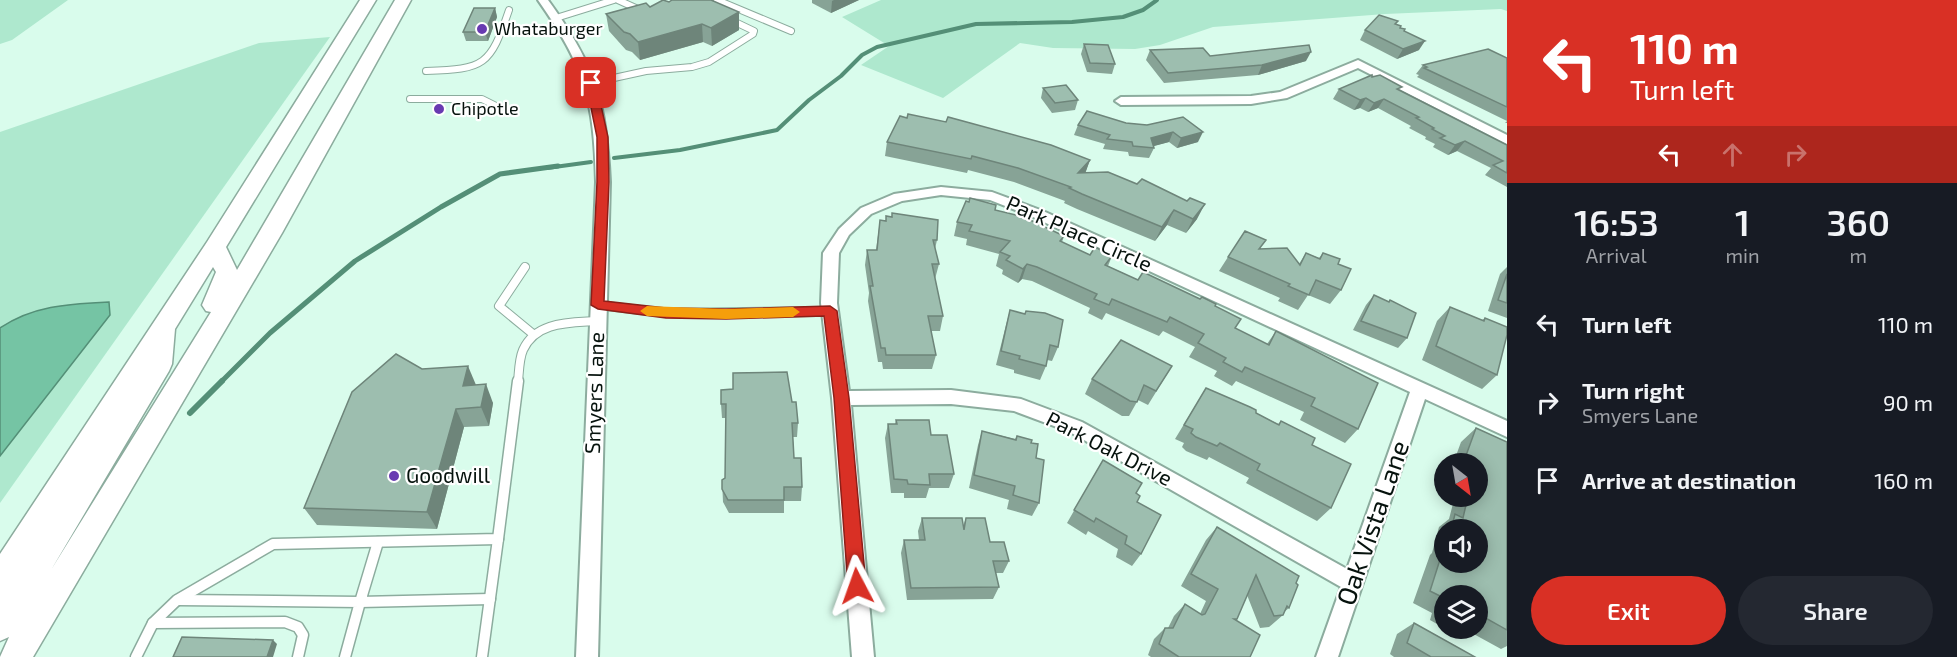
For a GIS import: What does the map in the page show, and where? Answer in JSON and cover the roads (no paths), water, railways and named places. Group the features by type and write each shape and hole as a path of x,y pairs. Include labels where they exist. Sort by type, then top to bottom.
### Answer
{"main road":[{"path":"0,581 215,246 368,0"},
{"path":"15,657 271,233 403,0"},
{"path":"76,556 89,512 211,311 227,272 215,246"},
{"path":"0,625 160,364 163,326"}],"street":[{"name":"Smyers Lane","path":"543,0 580,56 591,83 602,137 603,182 587,657"},
{"path":"1121,101 1210,101 1283,95 1358,64 1507,140"},
{"name":"Park Place Circle","path":"863,657 842,398 830,311 831,253 844,232 866,210 899,197 941,191 992,196 1038,214 1507,429"},
{"name":"Oak Vista Lane","path":"1327,657 1420,389"},
{"name":"Park Oak Drive","path":"842,398 951,397 1016,404 1076,427 1353,583"}],"lane":[{"path":"556,18 616,0 644,11"},
{"path":"717,0 791,31"},
{"path":"426,71 465,68 489,57 509,10"},
{"path":"591,83 646,71 692,67 709,62 753,34 754,31 726,18"},
{"path":"410,99 482,99 498,107"},
{"path":"525,267 499,306 533,334"},
{"path":"482,657 522,351 533,334 557,324 597,313 726,314 830,311"},
{"path":"136,657 153,623 177,600 273,544 498,538"},
{"path":"345,657 378,542"},
{"path":"177,600 360,602 490,599"},
{"path":"153,623 285,622 298,627 303,635 298,657"}],"waterway":[{"path":"614,158 680,150 777,130 809,100 841,76 862,55 877,47 976,24 1072,22 1123,17 1143,10 1157,0"},
{"path":"547,168 591,162"},
{"path":"190,413 270,333 355,261 441,207 500,174 558,166"}],"place":[{"name":"Whataburger","path":"482,29"},
{"name":"Chipotle","path":"439,109"},
{"name":"Goodwill","path":"394,476"}]}
